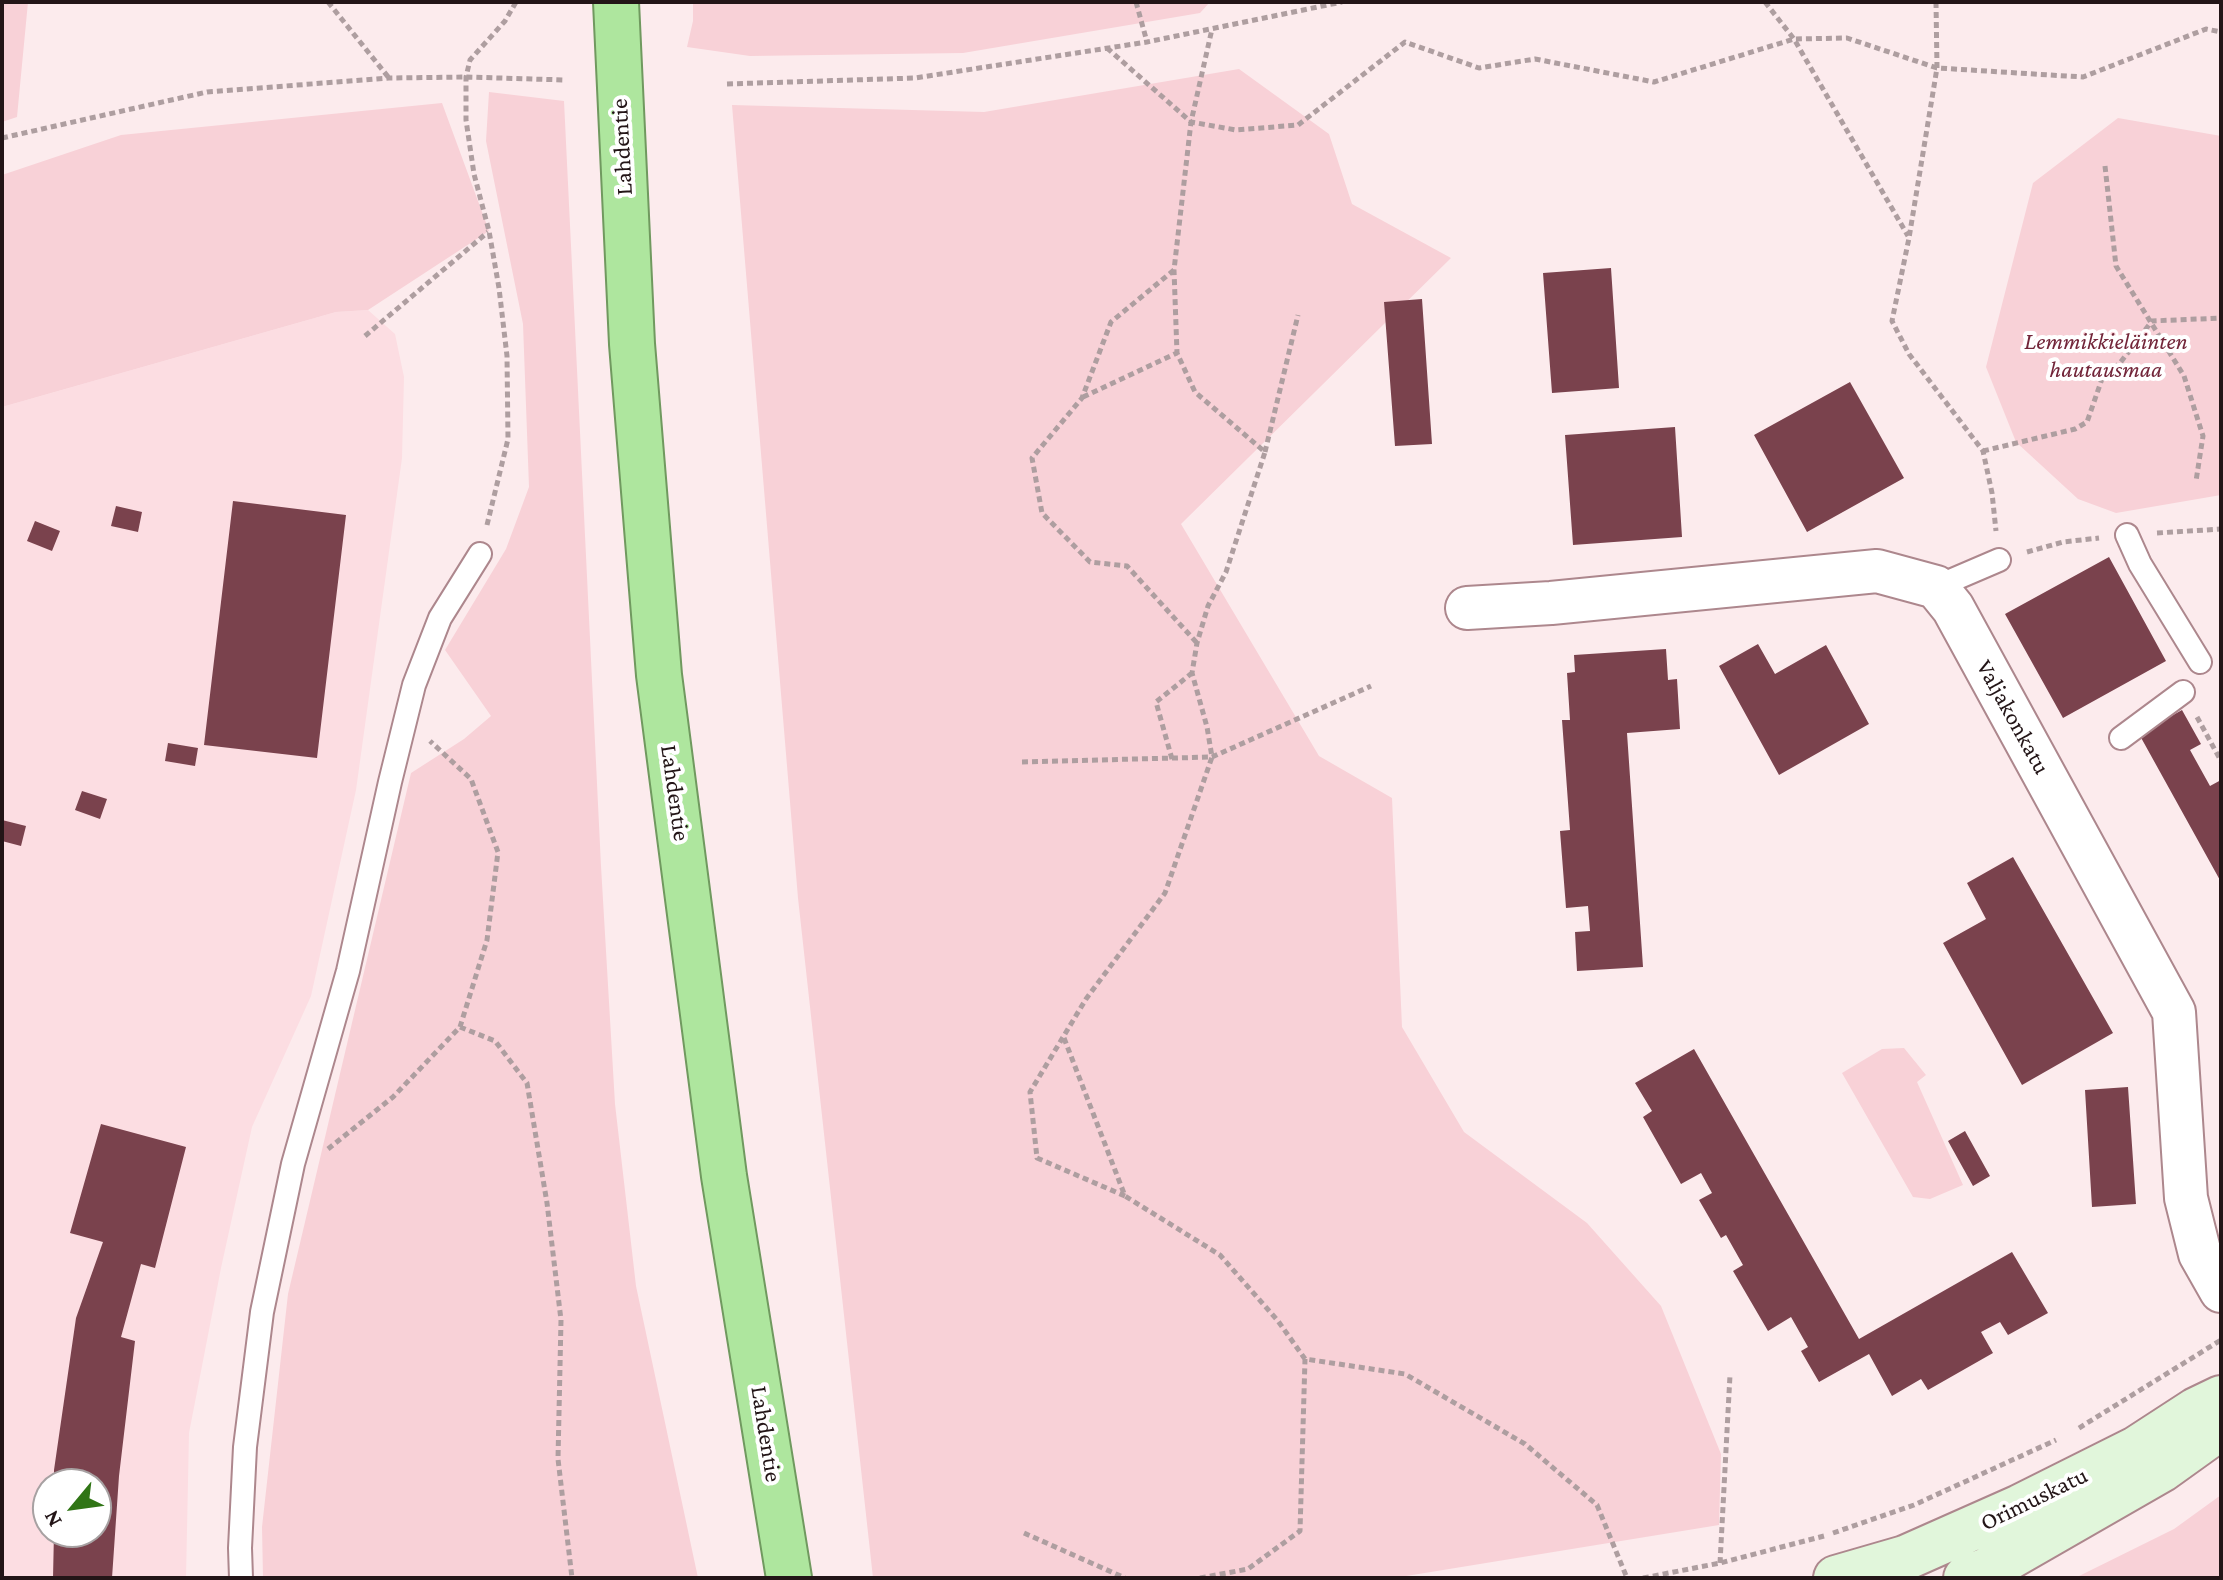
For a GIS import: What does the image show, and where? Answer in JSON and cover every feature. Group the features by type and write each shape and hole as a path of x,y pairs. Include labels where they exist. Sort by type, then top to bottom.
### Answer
{"highway":[{"name":"Lahdentie","path":"616,2 632,344 659,675 724,1176 789,1578"}],"main road":[{"name":"Orimuskatu","path":"1836,1578 1905,1558 2020,1507 2136,1449 2196,1410 2221,1398"},
{"name":"Orimuskatu","path":"1966,1578 1985,1571 2161,1470 2221,1427"}],"street":[{"path":"1467,608 1551,603 1877,571 1936,587"},
{"name":"Valjakonkatu","path":"1936,587 1953,608 2174,1012 2186,1198 2200,1254 2221,1291"}],"lane":[{"path":"2127,535 2140,564 2200,662"},
{"path":"241,1578 247,1432 262,1312 290,1179 348,971 414,685 440,618 480,554"},
{"path":"1936,587 1999,560"},
{"path":"2121,738 2183,692"}],"path":[{"path":"328,2 389,78"},
{"path":"480,554 508,439 507,356 489,231 474,174 466,120 466,77 470,60 505,21 516,2"},
{"path":"1136,2 1147,42"},
{"path":"727,84 915,78 1147,42 1315,4 1342,2"},
{"path":"1765,2 1794,39 1909,238"},
{"path":"1936,2 1937,68 1892,321 1909,354 1983,451 1992,493 1999,560"},
{"path":"1212,29 1191,122 1174,270 1177,353 1195,392 1265,452"},
{"path":"1107,48 1191,122 1236,130 1298,125 1405,42 1479,68 1535,59 1654,82 1794,39 1847,38 1937,68 2083,77 2206,29 2221,32"},
{"path":"2,138 207,92 389,78 565,80"},
{"path":"2105,166 2116,266 2184,376 2203,436 2196,481"},
{"path":"365,336 489,231"},
{"path":"1174,270 1111,322 1082,398 1032,458 1042,513 1090,562 1127,566 1197,643"},
{"path":"1200,1578 1248,1569 1300,1531 1305,1359 1278,1321 1220,1255 1125,1196 1037,1158 1030,1092 1086,999 1165,893 1212,757 1192,673 1197,643 1208,606 1226,572 1265,452 1298,315"},
{"path":"2152,321 2221,318"},
{"path":"1983,451 2075,429 2087,422 2103,376 2120,363 2152,321"},
{"path":"1082,398 1177,353"},
{"path":"1172,759 1156,702 1192,673"},
{"path":"1022,762 1212,757 1371,686"},
{"path":"290,1179 393,1097 460,1027 487,940 498,852 471,779 406,718"},
{"path":"460,1027 495,1041 527,1083 547,1203 561,1320 558,1459 572,1578"},
{"path":"1064,1037 1125,1196"},
{"path":"2076,1430 2221,1340"},
{"path":"1305,1359 1405,1374 1525,1444 1597,1505 1627,1578"},
{"path":"1720,1563 1730,1375"},
{"path":"1643,1578 1808,1542 1914,1505 2062,1437"},
{"path":"1024,1533 1125,1578"}],"shaded area":[{"path":"368,310 395,334 404,377 402,458 356,790 311,996 252,1127 221,1268 189,1433 186,1578 2,1578 2,407 336,312"}],"green space":[{"path":"2,2 28,2 17,117 2,122"},
{"path":"693,2 1210,2 1200,13 963,53 750,56 687,47 693,21"},
{"path":"1239,69 1329,134 1352,204 1451,258 1181,524 1319,756 1392,798 1402,1027 1464,1132 1587,1223 1661,1306 1721,1454 1719,1525 1394,1578 873,1578 798,898 732,105 984,112"},
{"path":"489,92 564,101 615,1104 636,1286 698,1578 263,1578 262,1527 288,1294 411,773 464,739 491,716 445,650 506,549 529,487 523,324 486,141"},
{"path":"442,103 489,231 368,310 336,312 2,407 2,175 121,135"},
{"name":"Lemmikkieläinten hautausmaa","path":"2118,118 2221,136 2221,495 2116,513 2078,499 2016,442 1986,367 2033,183"},
{"path":"1904,1048 1926,1075 1917,1082 1963,1185 1930,1199 1913,1197 1842,1073 1882,1049"},
{"path":"2221,1495 2221,1578 2075,1578 2174,1529"}],"building":[{"path":"1611,268 1619,388 1552,393 1543,273"},
{"path":"1422,299 1432,444 1395,446 1384,302"},
{"path":"1850,382 1904,478 1807,532 1754,435"},
{"path":"1675,427 1682,537 1573,545 1565,435"},
{"path":"233,501 346,515 317,758 204,745"},
{"path":"116,506 142,512 138,532 111,526"},
{"path":"35,521 60,531 52,551 27,541"},
{"path":"2109,557 2166,661 2063,718 2005,614"},
{"path":"1758,644 1775,674 1826,645 1869,724 1779,775 1719,666"},
{"path":"1666,649 1668,680 1677,679 1680,729 1627,733 1643,967 1577,971 1575,932 1590,931 1588,906 1566,908 1560,831 1570,830 1562,720 1570,720 1567,673 1575,672 1574,655"},
{"path":"2182,710 2201,744 2190,750 2210,786 2221,780 2221,882 2139,734"},
{"path":"168,743 198,748 195,766 165,761"},
{"path":"82,791 107,799 100,819 75,810"},
{"path":"2,820 26,826 21,846 2,841"},
{"path":"2013,857 2113,1033 2022,1085 1943,943 1986,919 1967,883"},
{"path":"1694,1049 1859,1339 2012,1252 2048,1313 2008,1335 2000,1322 1981,1332 1993,1353 1928,1390 1921,1379 1892,1396 1869,1354 1819,1382 1801,1351 1808,1347 1791,1317 1768,1331 1733,1271 1743,1265 1726,1235 1721,1238 1699,1200 1712,1193 1701,1173 1681,1184 1643,1117 1652,1111 1635,1083"},
{"path":"2128,1087 2136,1204 2092,1207 2085,1090"},
{"path":"101,1124 186,1147 155,1268 141,1264 121,1337 135,1341 119,1476 112,1578 53,1578 54,1548 112,1548 112,1468 54,1468 76,1318 103,1242 70,1233"},
{"path":"1965,1131 1990,1176 1973,1186 1948,1141"}]}
